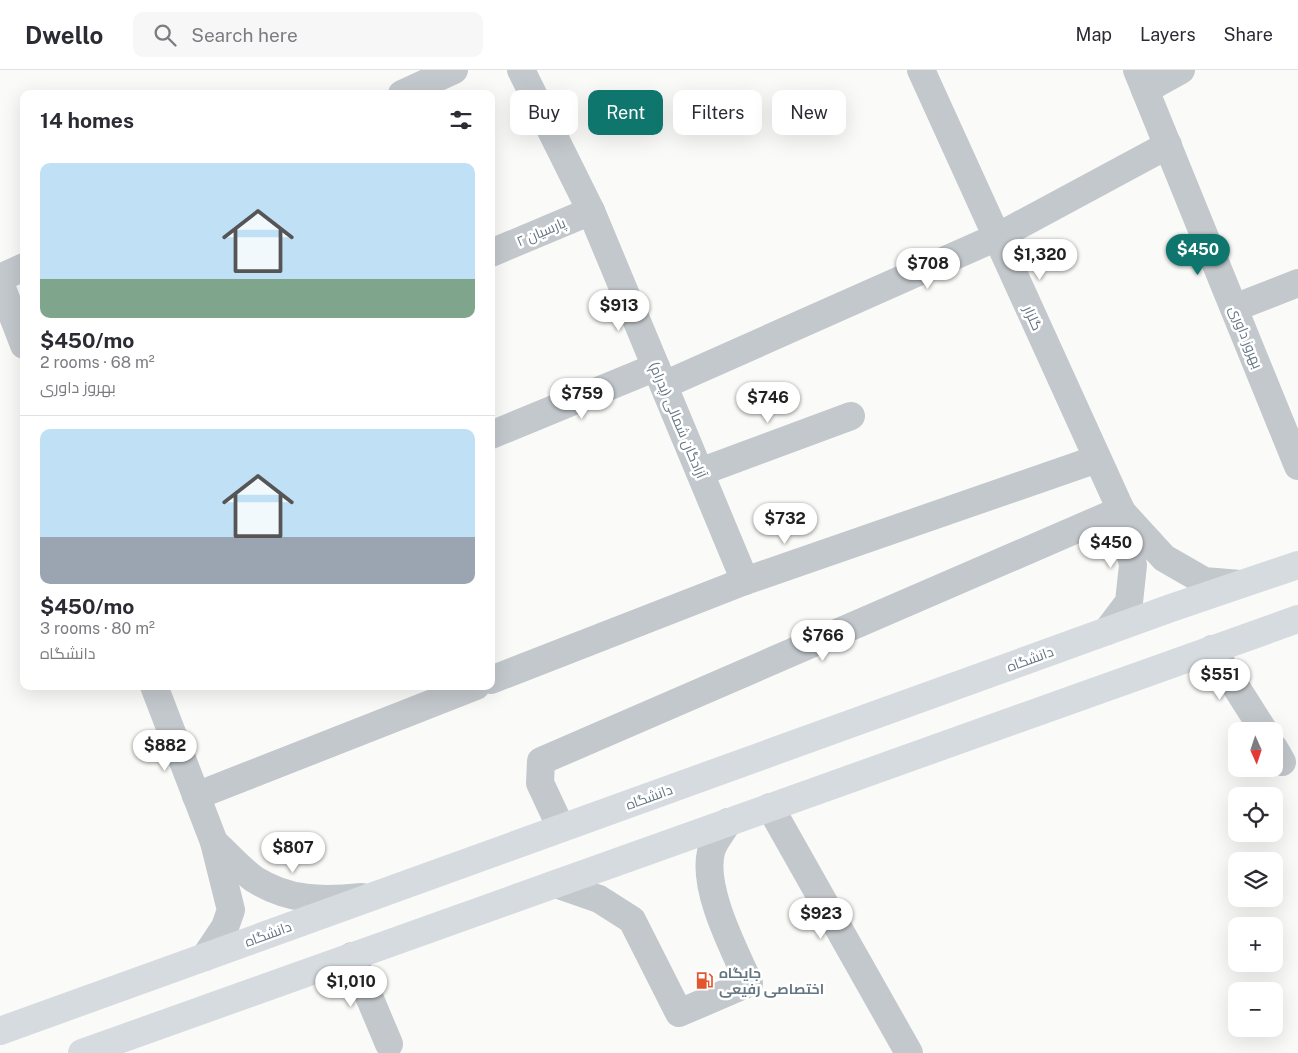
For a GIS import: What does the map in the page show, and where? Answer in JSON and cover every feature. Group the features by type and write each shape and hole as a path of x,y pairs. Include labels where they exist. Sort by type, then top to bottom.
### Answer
{"main road":[{"name":"دانشگاه","path":"0,1031 1107,631 1298,564"},
{"path":"82,1053 1298,619"}],"street":[{"path":"411,90 454,70"},
{"name":"آزادگان شمالی (پدرام)","path":"521,70 592,211 745,581"},
{"path":"1141,80 1181,70"},
{"name":"گلزار","path":"929,73 997,237 1121,510"},
{"name":"بهروز داوری","path":"1141,80 1298,466"},
{"path":"495,434 660,376 997,237 1168,145"},
{"name":"پارسیان ۲","path":"495,251 592,211"},
{"path":"0,278 20,269"},
{"path":"0,283 20,335"},
{"path":"1234,308 1298,283"},
{"path":"700,472 851,416"},
{"path":"495,678 745,581 1097,459"},
{"path":"1121,510 1164,558 1204,581 1240,584"},
{"path":"1107,631 1128,602 1132,574 1133,565 1121,510"},
{"path":"561,828 540,783 541,761 1121,510"},
{"path":"1212,649 1258,722"},
{"path":"156,690 214,842 231,910 225,927 205,957"},
{"path":"196,796 466,690"},
{"path":"770,807 909,1053"},
{"path":"556,884 599,899 632,920 679,1012 749,983 723,924 710,880 711,851 728,822"},
{"path":"214,842 253,878 279,892 307,899 339,899 376,895"},
{"path":"352,956 389,1044"}],"place":[{"name":"جایگاه اختصاصی رفیعی","path":"705,981"}]}
